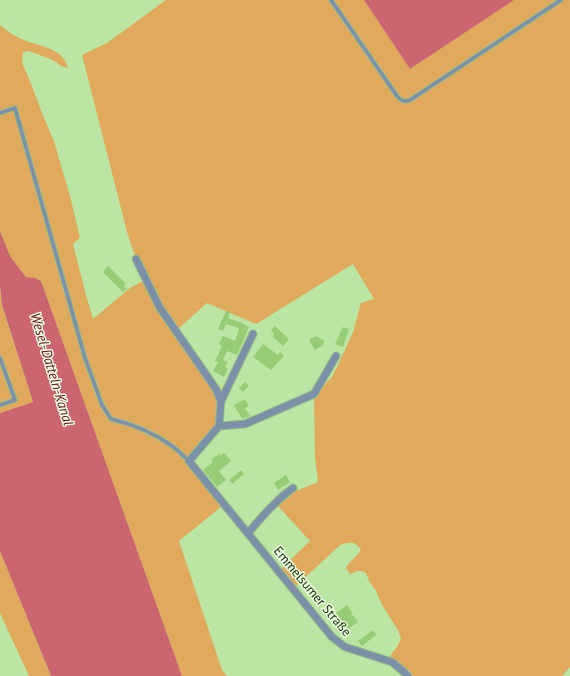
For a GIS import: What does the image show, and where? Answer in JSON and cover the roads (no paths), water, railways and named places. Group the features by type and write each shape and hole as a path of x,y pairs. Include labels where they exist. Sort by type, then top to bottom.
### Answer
{"street":[{"path":"136,259 160,308 216,389 221,401"},
{"path":"189,461 219,426 221,401 253,334"},
{"path":"219,426 245,424 314,394 336,356"},
{"name":"Emmelsumer Straße","path":"189,461 332,637 345,647 392,662 408,676"},
{"path":"248,532 282,496 293,488"}],"lane":[{"path":"331,0 397,96 402,101 406,102 561,0"},
{"path":"0,113 15,108 85,358 102,405 111,419 126,422 151,433 172,446 189,461"},
{"path":"0,358 15,400 0,405"}],"water":[{"path":"364,0 514,0 410,69"},
{"name":"Wesel-Datteln-Kanal","path":"0,231 10,256 26,277 35,278 41,281 182,676 51,676 0,551 0,413 33,402 2,305 0,286"}]}
